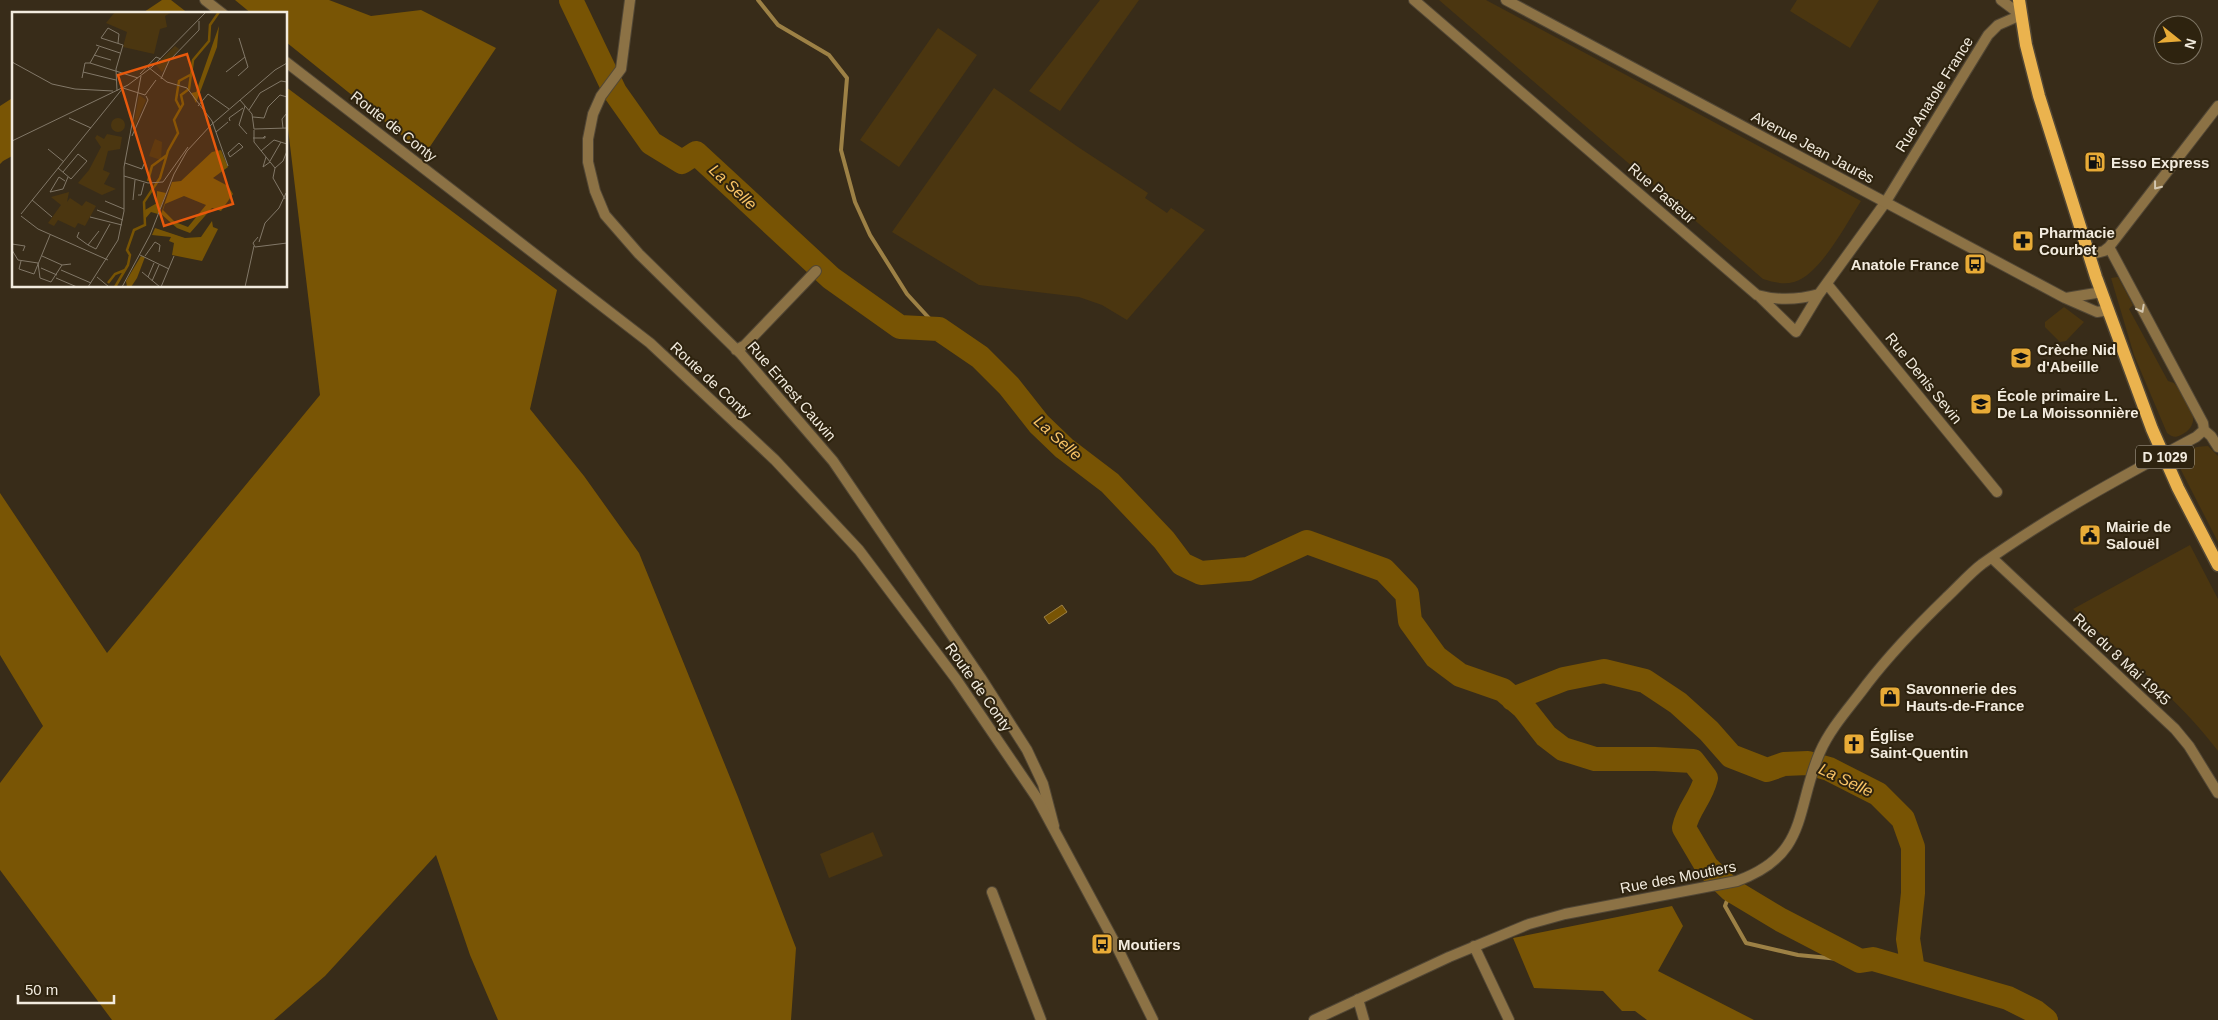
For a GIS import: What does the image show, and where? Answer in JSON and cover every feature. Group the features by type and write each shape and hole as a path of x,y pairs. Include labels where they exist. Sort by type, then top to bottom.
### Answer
{"main road":[{"name":"D 1029","path":"2019,0 2039,96 2102,292 2164,455 2218,565"}],"street":[{"path":"205,0 220,12"},
{"name":"Rue Ernest Cauvin","path":"630,0 622,65 615,79 601,96 588,139 588,162 595,191 606,215 639,254 736,350 797,417 833,461 981,678 1027,750 1041,794"},
{"name":"Rue Pasteur","path":"1414,0 1757,295 1796,332 1819,294"},
{"name":"Avenue Jean Jaurès","path":"1506,0 2065,298 2097,312 2109,310"},
{"path":"2001,0 2021,16"},
{"name":"Rue Anatole France","path":"1885,202 1988,35 1998,25 2021,16"},
{"name":"Route de Conty","path":"288,64 650,343 775,460 858,550 1041,794"},
{"path":"2089,254 2104,251 2109,247 2218,106"},
{"path":"1757,295 1786,300 1819,294 1885,202"},
{"path":"2109,247 2203,423 2204,430 2211,436 2218,447"},
{"path":"736,350 745,345 816,271"},
{"name":"Rue Denis Sevin","path":"1828,284 1998,492"},
{"path":"2065,298 2102,292"},
{"name":"Rue des Moutiers","path":"1314,1020 1474,946 1529,924 1565,914 1706,888 1752,876 1780,856 1792,842 1819,754 1826,739 1874,676 1918,625 1965,580 1992,558 2031,532 2137,469 2196,438 2204,430"},
{"name":"Rue du 8 Mai 1945","path":"1992,558 2175,729 2198,758 2218,793"},
{"path":"1041,794 1054,827 1153,1020"},
{"path":"992,892 1041,1020"},
{"path":"1474,946 1510,1020"},
{"path":"1358,999 1364,1020"}],"shaded area":[{"path":"162,0 171,0 186,12 144,12"},
{"path":"235,0 329,0 371,16 421,10 496,48 425,154 288,44 288,12 250,12"},
{"path":"1100,0 1139,0 1060,111 1029,91"},
{"path":"1439,0 1486,0 1861,201 1832,247 1813,270 1794,282 1774,282 1763,279"},
{"path":"1797,0 1879,0 1850,48 1790,11"},
{"path":"938,28 977,55 899,167 860,140"},
{"path":"288,88 557,290 530,409 584,476 639,553 738,797 796,948 791,1020 498,1020 470,955 436,855 325,976 274,1020 112,1020 0,870 0,783 43,726 0,655 0,493 107,653 320,395 288,129"},
{"path":"994,88 1148,193 1145,198 1167,213 1171,208 1205,230 1127,320 1102,305 1079,297 979,285 892,232"},
{"path":"12,98 12,156 0,164 0,106"},
{"path":"2118,277 2133,305 2129,309 2168,381 2174,383 2191,410 2192,424 2189,430 2179,436 2174,437 2167,433 2134,355 2111,278"},
{"path":"2064,307 2084,322 2066,341 2060,342 2045,327 2045,322"},
{"path":"2208,446 2218,456 2218,542 2181,470 2181,463 2188,451 2196,447"},
{"path":"2190,545 2218,599 2218,751 2167,695 2073,609"},
{"path":"1062,605 1067,612 1049,624 1044,617"},
{"path":"873,832 883,856 829,878 820,854"},
{"path":"1672,906 1683,926 1658,971 1754,1020 1647,1020 1635,1011 1622,1011 1603,991 1534,988 1513,938"}],"waterway":[{"name":"La Selle","path":"571,0 615,92 651,143 682,162 696,153 831,278 900,327 939,329 980,357 1009,386 1039,424 1064,448 1110,483 1164,540 1182,564 1201,573 1248,569 1307,542 1384,570 1407,594 1410,621 1436,657 1460,675 1503,690 1524,708 1546,736 1563,749 1595,759 1693,761 1706,778 1701,792 1688,815 1684,828 1707,867 1731,890 1781,920 1860,961 1873,959 2008,998 2036,1012 2046,1020"},
{"path":"758,0 778,25 829,55 847,78 841,150 855,202 870,235 907,294 939,329"},
{"name":"La Selle","path":"1513,699 1564,679 1604,671 1645,681 1678,703 1709,731 1731,756 1767,770 1784,764 1808,763 1829,769 1878,794 1903,819 1913,847 1913,893 1908,939 1913,970"},
{"path":"1731,890 1725,906 1746,943 1798,955 1860,961"}],"place":[{"name":"Esso Express","path":"2095,162"},
{"name":"Pharmacie Courbet","path":"2023,241"},
{"name":"Anatole France","path":"1975,264"},
{"name":"Crèche Nid d'Abeille","path":"2021,358"},
{"name":"École primaire L. De La Moissonnière","path":"1981,404"},
{"name":"Mairie de Salouël","path":"2090,535"},
{"name":"Savonnerie des Hauts-de-France","path":"1890,697"},
{"name":"Église Saint-Quentin","path":"1854,744"},
{"name":"Moutiers","path":"1102,944"}]}
